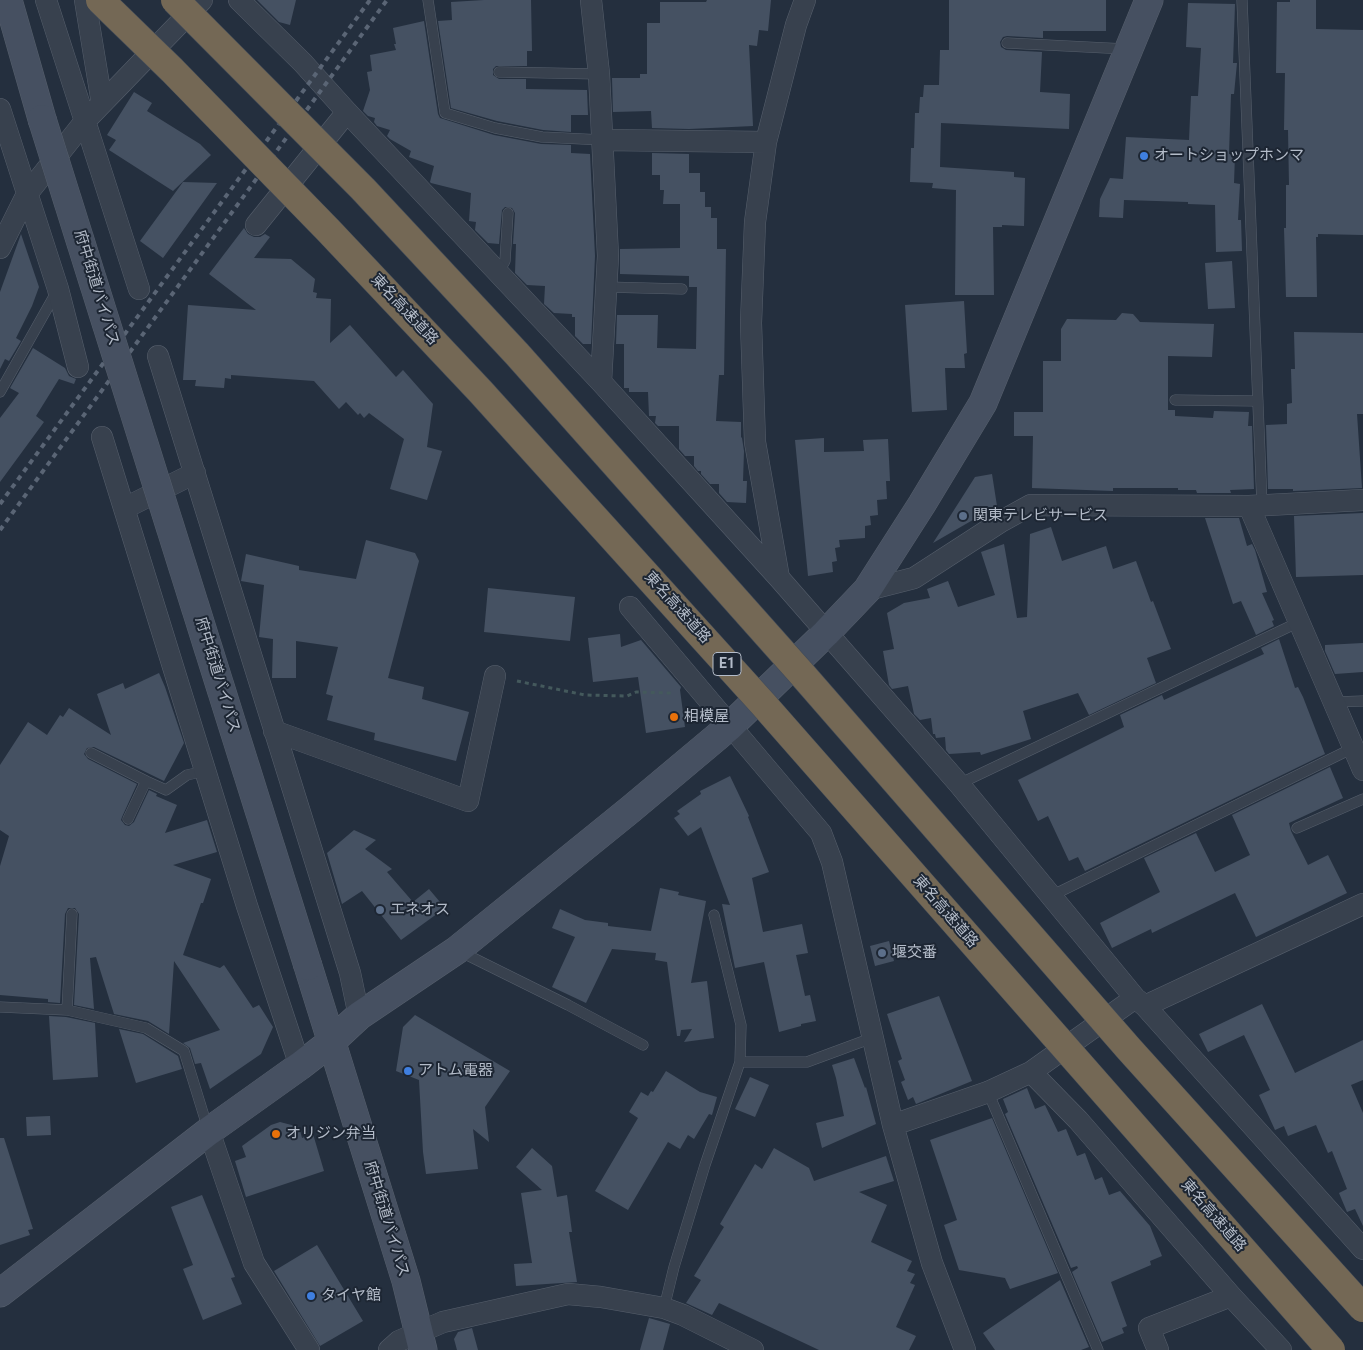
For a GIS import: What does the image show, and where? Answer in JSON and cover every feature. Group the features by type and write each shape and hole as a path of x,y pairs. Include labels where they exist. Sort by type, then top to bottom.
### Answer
{"highway":[{"name":"東名高速道路","path":"100,0 172,70 301,202 480,391 764,705 1331,1350"},
{"path":"175,0 363,188 518,354 808,681 1136,1056 1363,1308"}],"street":[{"path":"46,0 139,289"},
{"path":"85,0 102,104"},
{"path":"0,248 26,194 85,122 202,0"},
{"path":"239,0 303,63 602,382 779,578 959,784 1140,1002 1363,1249"},
{"path":"591,0 599,74 608,256 602,382"},
{"path":"779,578 755,442 751,323 755,222 766,142 796,25 805,0"},
{"path":"0,1293 209,1132 300,1066 331,1042 359,1016 457,950 631,809 730,726 826,633 867,590 983,403 1149,0"},
{"name":"府中街道バイパス","path":"10,7 42,119 406,1281 421,1341"},
{"path":"0,109 58,289 78,366"},
{"path":"256,225 347,112"},
{"path":"603,140 766,142"},
{"path":"158,356 350,973 359,1016"},
{"path":"102,437 247,906 300,1066"},
{"path":"125,508 195,473"},
{"path":"867,590 914,578 1002,521 1031,505 1256,506 1363,500"},
{"path":"1256,506 1299,622 1363,770"},
{"path":"630,608 821,833 832,862 893,1125 932,1263 965,1350"},
{"path":"274,731 468,801 495,676"},
{"path":"893,1125 988,1092 1031,1072 1140,1002 1363,904"},
{"path":"1031,1072 1078,1120 1231,1296 1281,1350"},
{"path":"209,1132 254,1263 310,1350"},
{"path":"389,1350 399,1341 421,1341 443,1322 568,1294 601,1297 664,1308 683,1315 753,1350"},
{"path":"1158,1350 1149,1328 1231,1296"}],"lane":[{"path":"428,0 445,113 495,128 542,137 603,140"},
{"path":"1242,0 1258,401 1256,506"},
{"path":"1008,43 1130,49"},
{"path":"499,72 599,74"},
{"path":"498,273 505,261 508,213"},
{"path":"606,287 682,289"},
{"path":"0,392 58,289"},
{"path":"1175,400 1258,401"},
{"path":"959,784 1299,622"},
{"path":"1334,702 1363,701"},
{"path":"1051,896 1354,748"},
{"path":"91,753 166,790 187,775 205,771"},
{"path":"128,819 146,781"},
{"path":"1297,828 1363,799"},
{"path":"67,1010 72,914"},
{"path":"664,1308 674,1267 705,1165 740,1062 741,1025 714,915"},
{"path":"457,950 568,1005 643,1045"},
{"path":"0,1007 67,1010 146,1028 184,1051 209,1132"},
{"path":"740,1062 808,1062 872,1038"},
{"path":"988,1092 1098,1350"}],"path":[{"path":"495,676 585,695 628,696 636,692 704,694"}],"building":[{"path":"257,0 296,0 290,25 279,22"},
{"path":"531,0 532,51 527,51 527,66 496,66 493,69 493,75 499,79 526,79 526,89 587,90 588,115 571,115 571,132 543,130 497,121 451,108 438,21 452,20 451,2"},
{"path":"707,0 771,0 768,31 759,30 757,46 749,45 753,126 689,129 652,128 651,111 613,112 612,78 640,78 640,74 647,74 647,23 660,23 660,2 706,2"},
{"path":"949,0 1106,0 1106,31 1043,31 1043,38 1007,36 1003,37 1000,42 1001,47 1006,50 1042,52 1040,92 1070,94 1069,129 941,123 940,167 1014,172 1014,177 1025,178 1024,226 1002,225 1002,227 993,227 994,295 955,295 956,190 932,188 933,183 910,182 911,148 914,148 915,113 919,113 920,97 923,97 924,85 939,85 940,50 949,50"},
{"path":"1290,0 1316,0 1316,29 1363,30 1363,235 1318,234 1318,237 1316,237 1317,297 1286,297 1284,228 1286,228 1286,185 1289,185 1288,130 1284,130 1285,73 1276,73 1277,2 1290,2"},
{"path":"1188,3 1235,4 1233,63 1237,63 1234,94 1231,94 1229,154 1235,155 1234,183 1240,184 1238,220 1241,220 1242,251 1216,252 1215,205 1188,204 1188,202 1124,200 1123,218 1099,217 1100,199 1110,178 1123,179 1126,137 1189,140 1191,96 1198,96 1201,48 1186,47"},
{"path":"424,21 440,118 494,135 541,144 571,145 571,153 590,154 595,256 591,344 583,344 575,336 575,317 572,317 572,314 554,313 544,304 545,286 527,285 515,273 516,244 513,244 515,213 512,208 505,207 502,210 499,244 488,243 475,230 476,222 469,221 471,193 431,183 434,166 409,157 411,151 387,136 390,130 377,126 374,122 375,118 368,116 363,111 370,90 367,72 372,71 370,55 396,50 393,28"},
{"path":"134,92 152,103 147,111 200,144 211,155 173,191 109,150 116,140 107,135"},
{"path":"652,153 689,154 689,173 700,173 700,192 705,192 705,207 711,207 711,218 717,218 717,249 726,249 724,375 719,375 716,421 741,422 741,437 744,451 743,481 747,481 746,503 727,502 719,493 719,484 710,484 701,474 701,471 698,471 694,466 694,456 685,456 679,449 679,426 658,426 655,423 656,416 649,416 648,392 629,392 629,388 624,388 624,344 616,344 617,315 658,315 657,348 696,349 697,287 689,287 689,276 620,274 620,249 680,248 680,204 663,204 664,190 660,190 660,175 652,175"},
{"path":"183,182 217,183 163,258 140,241"},
{"path":"244,228 248,234 254,237 260,237 265,234 270,237 254,258 291,259 315,279 313,292 317,293 316,298 331,299 330,343 350,325 396,377 403,370 433,404 427,447 442,451 427,500 390,489 404,439 369,413 364,418 360,413 358,415 346,402 339,409 314,381 231,375 231,379 225,378 224,388 195,386 196,380 183,380 188,305 256,310 209,274"},
{"path":"21,234 39,287 16,338 21,341 9,361 5,359 0,369 0,292"},
{"path":"1232,261 1235,308 1208,309 1205,263"},
{"path":"964,301 967,353 964,354 965,368 945,368 947,410 912,412 905,305"},
{"path":"1122,313 1133,314 1140,322 1214,324 1212,357 1168,356 1168,410 1175,410 1175,416 1213,418 1214,411 1249,412 1248,426 1252,426 1254,489 1230,490 1231,493 1197,493 1196,490 1178,490 1178,488 1113,488 1113,491 1032,488 1033,436 1014,436 1014,412 1043,412 1043,361 1061,361 1061,329 1067,319 1116,320"},
{"path":"1294,332 1363,333 1363,414 1357,414 1362,488 1293,491 1293,489 1268,489 1266,425 1287,424 1287,404 1292,403 1291,369 1295,369"},
{"path":"33,348 65,368 69,376 76,379 74,384 59,379 36,416 44,422 0,482 0,418 19,393 10,388"},
{"path":"824,438 824,452 864,451 863,440 888,439 890,481 886,481 887,499 877,500 878,515 870,516 871,525 865,526 865,538 839,540 840,547 835,548 837,561 832,562 833,572 808,576 795,440"},
{"path":"992,474 997,506 933,543 975,477"},
{"path":"1363,513 1363,575 1296,577 1294,516"},
{"path":"1205,518 1239,518 1247,546 1252,544 1255,550 1267,592 1262,593 1274,620 1272,621 1274,626 1256,635 1241,601 1233,604"},
{"path":"1051,527 1062,561 1106,546 1113,569 1136,561 1171,649 1147,658 1156,683 1089,715 1078,693 1023,711 1031,739 981,755 980,752 949,754 946,750 945,737 936,738 935,734 933,734 931,718 920,720 914,714 908,686 892,689 889,685 883,651 894,649 887,613 904,603 930,598 927,589 948,581 958,607 995,595 981,552 1004,544 1017,618 1027,617 1030,534"},
{"path":"366,540 415,553 419,561 388,678 424,687 422,699 469,712 456,761 374,740 375,733 327,720 333,696 326,694 338,647 296,641 296,678 272,678 273,639 259,637 264,585 241,581 246,554 299,566 299,570 356,579"},
{"path":"488,588 575,597 570,641 484,632"},
{"path":"620,634 621,647 641,640 681,687 685,727 646,733 638,677 593,682 588,638"},
{"path":"1279,639 1295,688 1298,687 1303,697 1325,754 1085,871 1078,857 1069,861 1048,816 1038,821 1018,780 1124,727 1120,715 1162,695 1164,700 1264,654 1261,648"},
{"path":"1363,643 1363,672 1335,674 1325,651 1325,645"},
{"path":"159,673 184,743 164,781 94,747 87,748 84,754 88,759 137,784 121,820 125,825 129,826 134,822 149,790 157,794 156,796 177,805 165,833 207,820 217,852 173,865 211,879 183,955 220,968 224,965 253,1008 259,1005 273,1027 261,1054 210,1089 201,1063 195,1064 190,1048 183,1043 220,1030 174,961 169,1034 148,1021 114,1014 96,957 90,958 94,1009 74,1005 79,914 75,908 68,908 65,914 60,1003 48,1002 48,999 0,995 0,866 9,836 0,830 0,765 28,722 47,735 60,715 63,717 69,708 111,735 97,694 123,683 125,689"},
{"path":"1330,767 1343,798 1289,823 1308,865 1328,855 1347,893 1256,937 1235,893 1152,933 1151,929 1112,948 1100,923 1160,892 1144,858 1196,833 1215,872 1250,855 1232,815"},
{"path":"730,776 749,816 769,872 752,878 763,932 802,924 808,953 796,955 805,996 810,995 816,1021 779,1032 764,962 735,968 722,904 730,905 701,827 688,836 674,818 680,814 677,811 701,794 700,791"},
{"path":"354,830 376,840 365,849 392,869 387,872 413,902 429,889 445,908 401,940 362,891 342,904 327,853"},
{"path":"660,888 679,892 678,895 706,901 691,983 707,981 714,1038 684,1042 692,1029 681,1030 680,1036 677,1036 667,962 655,960 656,953 612,949 586,1003 552,987 575,937 552,928 560,909 585,920 608,923 608,926 651,931"},
{"name":"堰交番","path":"889,941 894,961 875,966 870,946"},
{"path":"939,996 972,1081 916,1104 913,1097 908,1100 901,1082 905,1080 898,1061 902,1059 887,1014"},
{"path":"1262,1004 1295,1073 1363,1040 1363,1080 1351,1085 1363,1113 1363,1226 1355,1209 1347,1212 1339,1193 1347,1189 1332,1151 1328,1153 1316,1125 1288,1136 1284,1126 1275,1130 1259,1095 1270,1090 1244,1035 1208,1052 1199,1034"},
{"path":"415,1015 510,1071 485,1107 489,1142 473,1129 478,1169 426,1174 419,1080 396,1071 403,1027"},
{"path":"49,1016 66,1017 95,1023 98,1077 53,1080"},
{"path":"119,1029 143,1034 178,1056 182,1069 136,1083"},
{"path":"854,1058 866,1087 876,1124 822,1148 816,1123 844,1116 832,1065"},
{"path":"666,1071 700,1092 717,1097 712,1115 709,1114 694,1139 688,1135 680,1149 668,1142 628,1210 595,1191 638,1118 629,1112 641,1092 648,1096 651,1091 653,1092"},
{"path":"750,1077 769,1085 755,1117 735,1109"},
{"path":"1027,1088 1035,1109 1045,1105 1058,1132 1066,1129 1077,1156 1085,1153 1095,1180 1102,1177 1109,1195 1120,1191 1150,1226 1162,1256 1150,1261 1151,1265 1111,1282 1127,1326 1122,1328 1124,1333 1102,1342 1072,1272 1078,1268 1077,1266 1071,1268 1005,1114 1008,1112 1003,1099"},
{"path":"50,1116 51,1135 27,1136 26,1117"},
{"path":"992,1118 1058,1273 1010,1289 1005,1278 959,1270 944,1225 957,1220 930,1140"},
{"path":"280,1122 299,1127 302,1138 313,1134 324,1171 246,1197 235,1161 246,1157 242,1146 271,1125"},
{"path":"0,1138 4,1138 33,1229 28,1230 30,1235 0,1245"},
{"path":"532,1148 552,1166 557,1197 567,1195 572,1232 569,1232 577,1282 516,1286 514,1264 532,1263 521,1193 542,1190 516,1167"},
{"path":"774,1148 809,1168 814,1181 886,1156 894,1181 859,1192 887,1205 871,1242 912,1261 907,1271 915,1274 910,1283 915,1285 896,1327 916,1336 909,1350 819,1350 719,1303 712,1315 686,1303 701,1280 694,1276 724,1227 720,1224 755,1164 762,1169"},
{"path":"202,1195 235,1277 231,1278 242,1304 203,1320 183,1269 193,1265 171,1207"},
{"path":"317,1245 363,1321 320,1346 274,1271"},
{"path":"1060,1280 1089,1347 1081,1350 995,1350 983,1333"},
{"path":"649,1318 670,1324 663,1350 640,1350"},
{"path":"472,1328 478,1350 457,1350 454,1339 458,1332"}],"railway":[{"path":"0,504 370,0"},
{"path":"0,530 387,0"}],"place":[{"name":"オートショップホンマ","path":"1144,156"},
{"name":"関東テレビサービス","path":"963,516"},
{"name":"相模屋","path":"674,717"},
{"name":"エネオス","path":"380,910"},
{"name":"堰交番","path":"882,953"},
{"name":"アトム電器","path":"408,1071"},
{"name":"オリジン弁当","path":"276,1134"},
{"name":"タイヤ館","path":"311,1296"}]}
